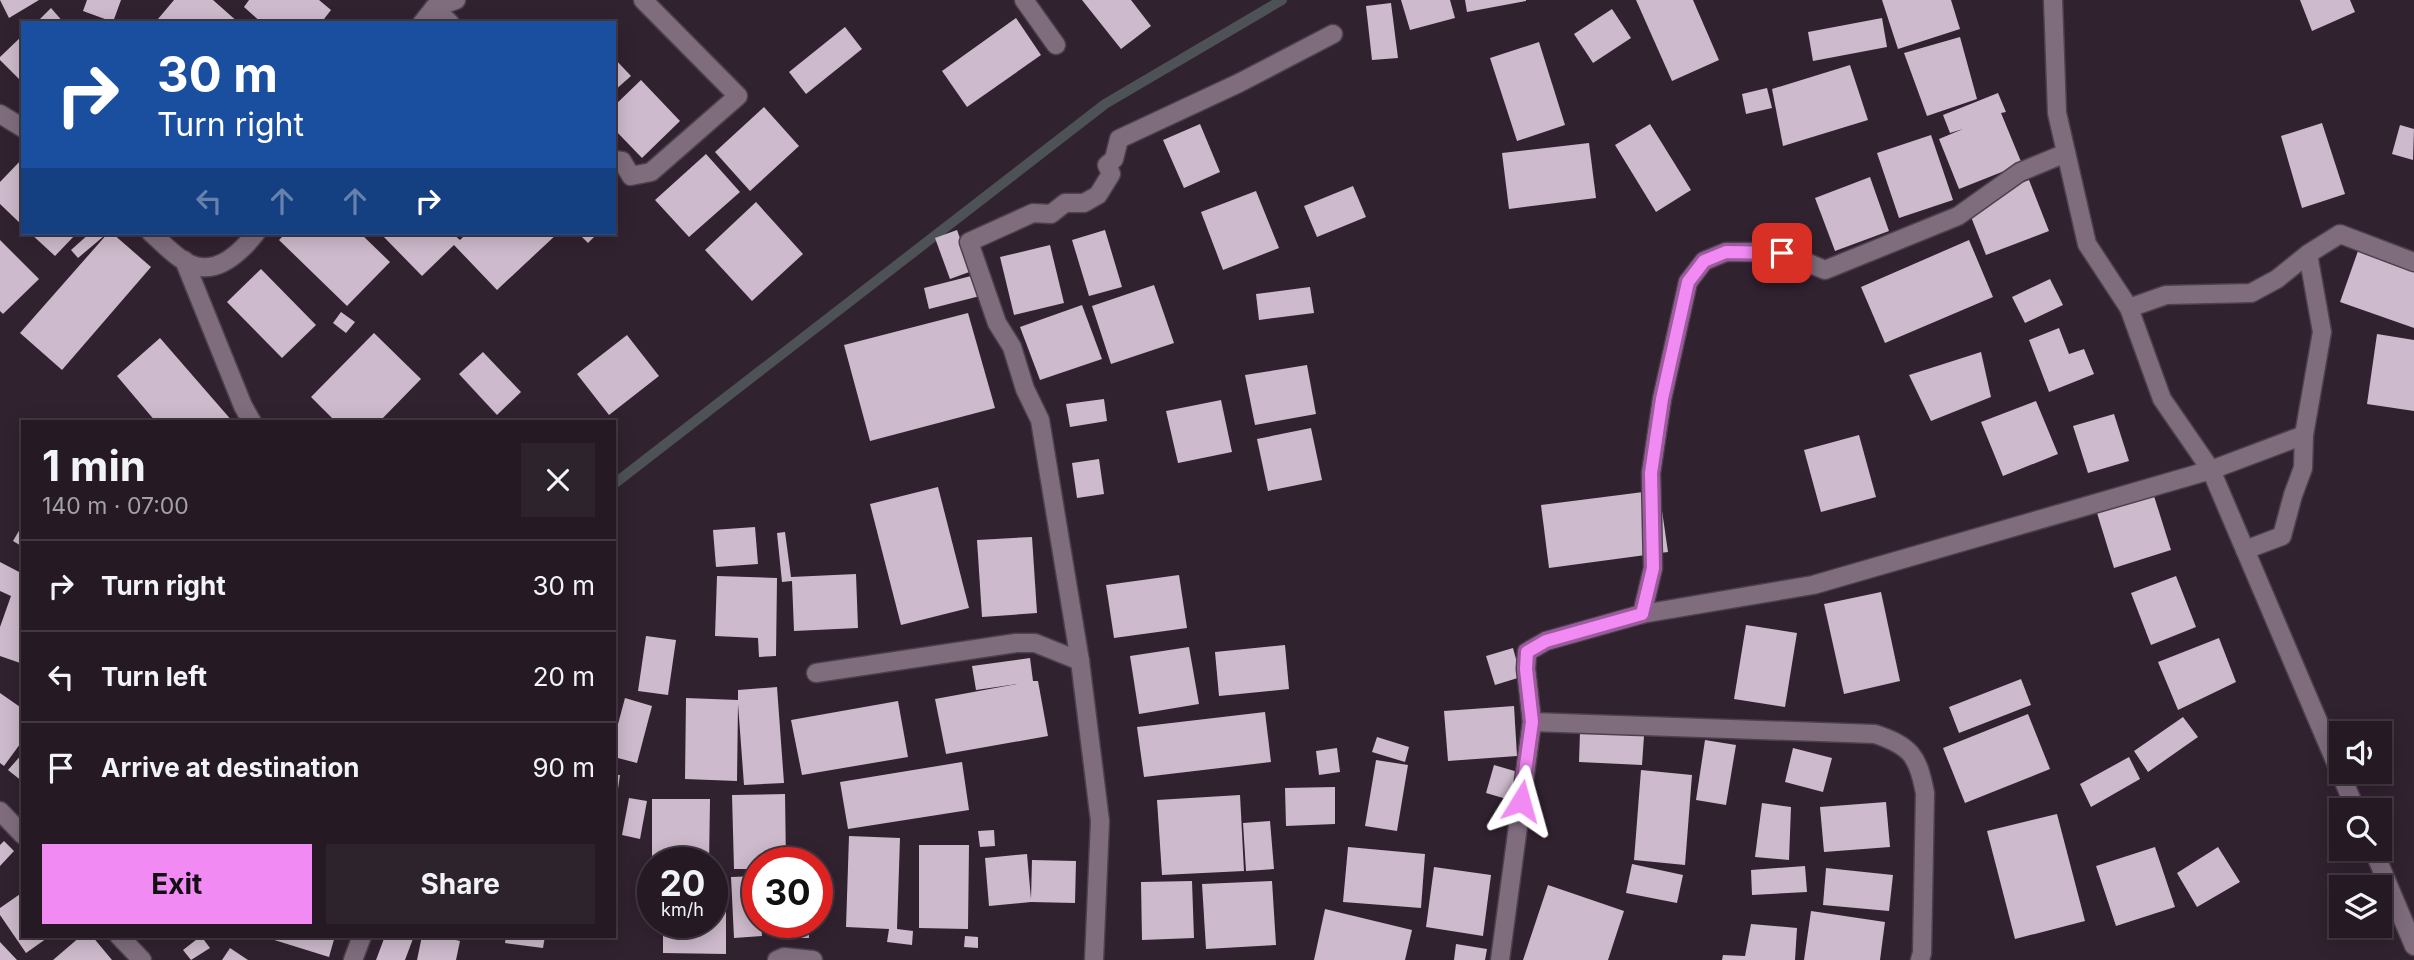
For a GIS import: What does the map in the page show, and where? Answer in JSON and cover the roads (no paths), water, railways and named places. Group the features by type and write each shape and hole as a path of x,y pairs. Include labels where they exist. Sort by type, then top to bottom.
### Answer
{"street":[{"path":"424,21 434,8 455,0"},
{"path":"616,160 622,161 631,176 651,172 738,96 643,0"},
{"path":"1024,0 1056,45"},
{"path":"2053,0 2057,113 2087,244 2129,308 2162,399 2211,470 2351,798"},
{"path":"434,8 448,21"},
{"path":"1094,960 1100,821 1080,661 1040,420 1025,389 1012,347 997,323 970,242 1033,213 1051,214 1065,203 1084,203 1098,195 1111,174 1107,165 1114,159 1119,139 1239,83 1333,34"},
{"path":"0,114 21,127"},
{"path":"1642,614 1653,568 1651,473 1662,399 1688,282 1704,261 1726,252 1782,253 1825,270 1958,216 2020,172 2066,153"},
{"path":"2129,308 2166,295 2251,293 2277,279 2308,254 2340,234 2414,262"},
{"path":"153,235 184,260 200,268 216,266 233,256 255,235"},
{"path":"2245,550 2282,536 2293,495 2304,468 2304,435 2322,332 2308,254"},
{"path":"184,260 250,420"},
{"path":"1500,960 1532,722 1526,669 1527,652 1546,641 1642,614 1813,585 2211,470 2304,435"},
{"path":"816,673 1016,643 1035,643 1080,661"},
{"path":"1532,722 1875,734 1900,743 1920,767 1925,793 1920,960"},
{"path":"0,811 21,833"},
{"path":"2378,861 2414,946"},
{"path":"121,938 142,960"},
{"path":"353,960 361,938"},
{"path":"777,960 784,957 813,960"}],"waterway":[{"path":"616,482 1105,104 1282,0"}]}
